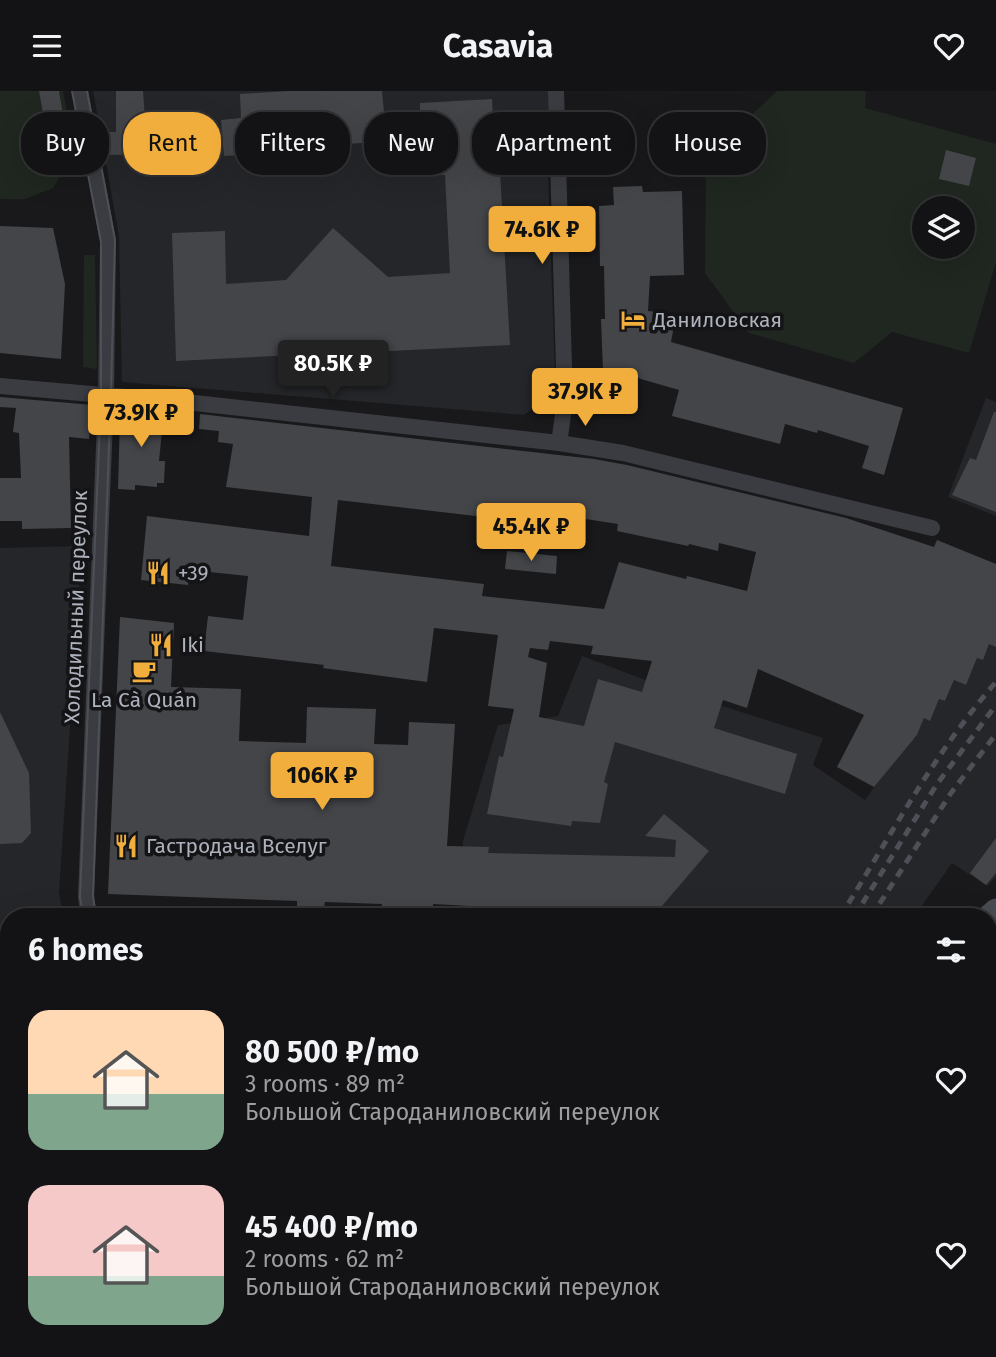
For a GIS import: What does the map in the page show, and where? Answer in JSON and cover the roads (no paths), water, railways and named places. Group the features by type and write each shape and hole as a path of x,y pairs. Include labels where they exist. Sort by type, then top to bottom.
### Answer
{"street":[{"name":"Холодильный переулок","path":"80,91 108,241 106,395 88,908"},
{"path":"556,91 565,401 559,443"},
{"path":"0,386 208,404 559,443 624,453 932,528"}],"tram line":[{"path":"72,91 101,242 101,399 82,908"},
{"path":"87,91 115,240 111,389"},
{"path":"95,908 110,417"}],"railway":[{"path":"845,908 952,737 996,682"},
{"path":"860,908 937,784 996,705"},
{"path":"877,908 951,793 996,734"}],"place":[{"name":"Даниловская","path":"633,320"},
{"name":"+39","path":"158,573"},
{"name":"Iki","path":"161,645"},
{"name":"La Cà Quán","path":"144,671"},
{"name":"Гастродача Вселуг","path":"126,846"}]}
